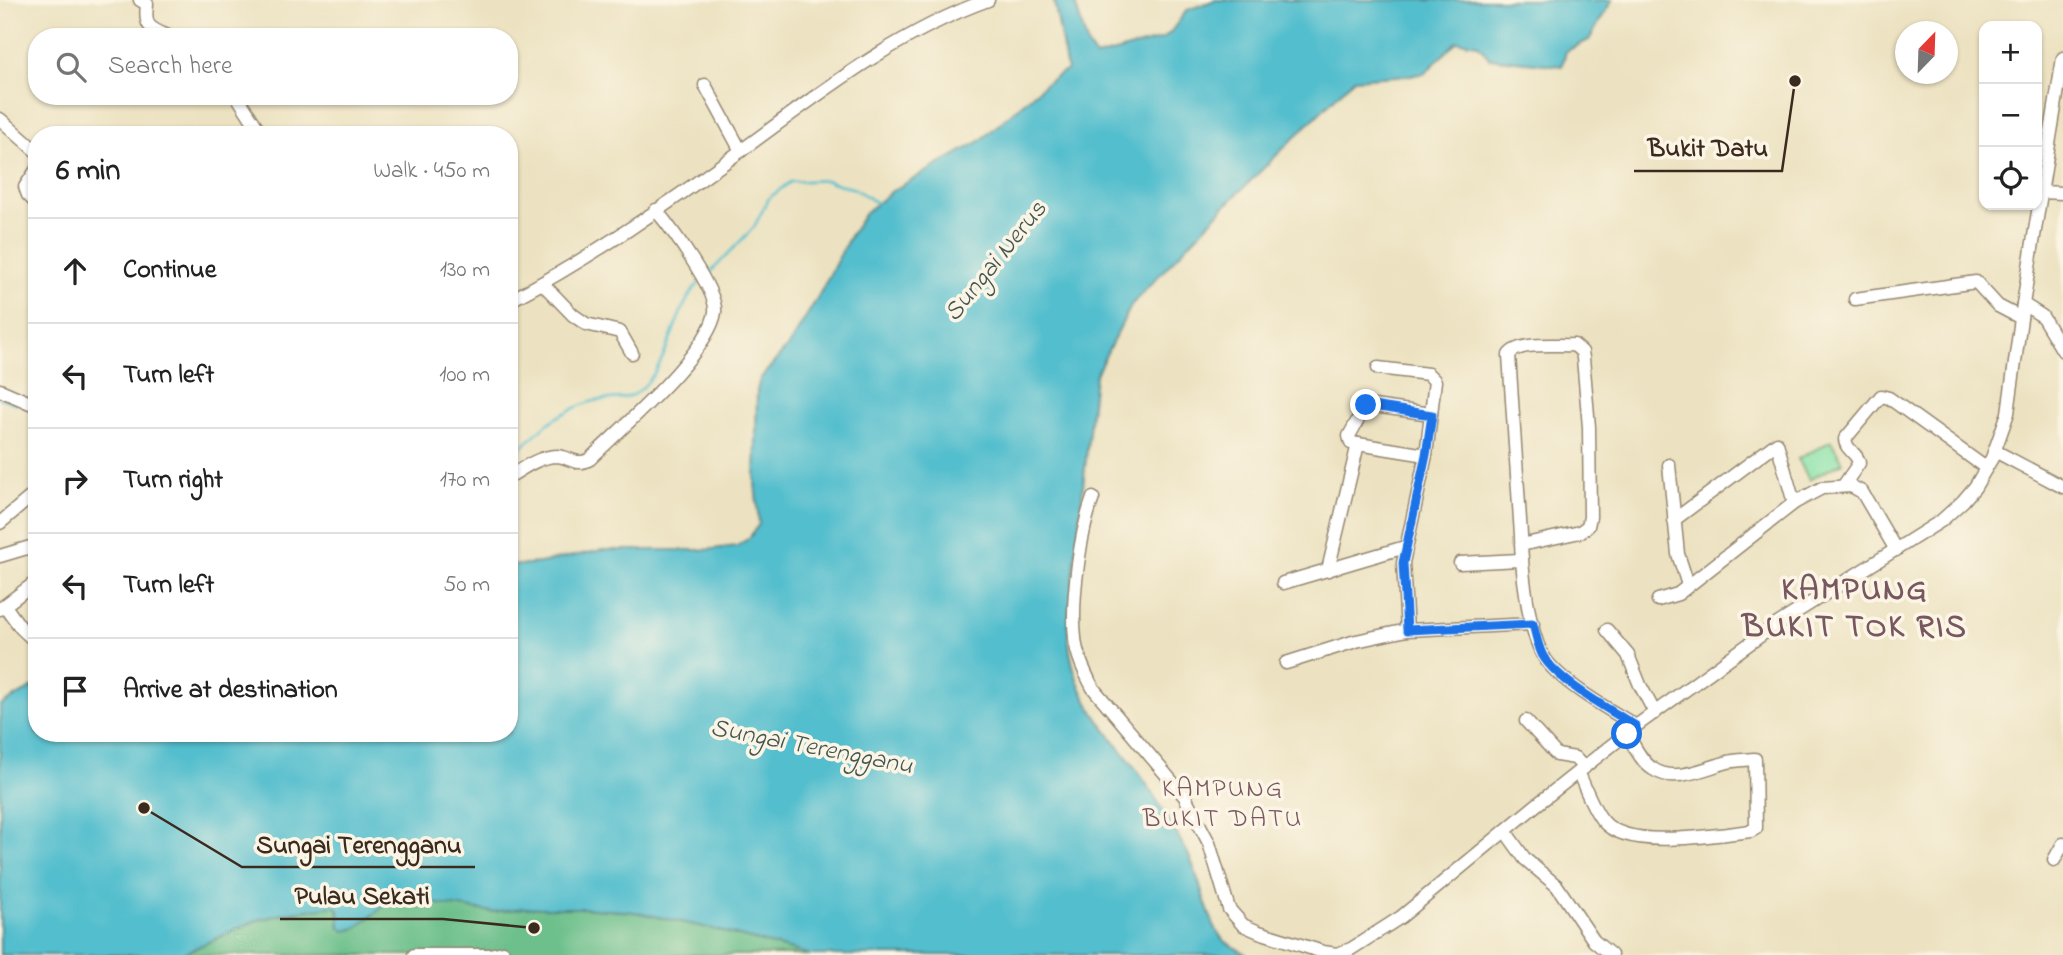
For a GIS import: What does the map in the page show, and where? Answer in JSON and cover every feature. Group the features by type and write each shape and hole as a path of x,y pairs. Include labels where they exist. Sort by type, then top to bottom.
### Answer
{"street":[{"path":"518,296 605,245 879,52 935,22 988,0"},
{"path":"145,1 145,19 152,28"},
{"path":"2042,188 2057,127 2063,58"},
{"path":"705,85 740,151"},
{"path":"243,105 256,126"},
{"path":"0,119 28,144"},
{"path":"2042,192 2063,193"},
{"path":"518,471 549,457 560,456 577,463 590,459 681,368 705,337 715,311 706,287 672,229 656,210"},
{"path":"1093,498 1079,558 1074,628 1085,673 1093,688 1185,797 1209,843 1229,909 1234,917 1243,925 1259,932 1322,952 1337,954 1360,944 1401,918 1632,730 1771,628 1941,521 1963,502 1995,451 2008,413 2038,210"},
{"path":"1855,299 1976,282 1998,306 2042,316 2063,351"},
{"path":"542,284 586,324 620,332 632,353"},
{"path":"1521,545 1580,532 1588,526 1589,427 1583,358 1578,347 1574,345 1522,346 1513,349 1509,355 1520,560 1540,651 1549,664 1632,730 1650,768 1662,774 1683,775 1731,761 1755,759 1756,828 1751,831 1681,838 1623,835 1611,829 1598,815 1575,758 1557,755 1525,721"},
{"path":"1378,368 1432,376 1435,381 1426,455 1405,547 1402,578 1407,630"},
{"path":"0,390 28,402"},
{"path":"1844,485 1860,463 1846,446 1845,439 1881,396 1889,398 1986,468"},
{"path":"1426,455 1352,443 1349,436 1366,405 1432,415"},
{"path":"1674,520 1777,443 1794,503"},
{"path":"1328,570 1358,444"},
{"path":"1995,451 2063,486"},
{"path":"1669,465 1680,565 1688,585"},
{"path":"1658,600 1675,596 1794,503 1822,488 1844,485 1856,488 1866,497 1896,550"},
{"path":"0,523 28,499"},
{"path":"1283,583 1405,547"},
{"path":"0,556 28,548"},
{"path":"1460,563 1520,560"},
{"path":"28,588 2,608 28,635"},
{"path":"1286,663 1407,630 1533,624"},
{"path":"1607,630 1628,655 1640,685 1656,713"},
{"path":"1505,831 1525,859 1557,886 1594,941 1611,955"},
{"path":"2054,859 2063,844"},
{"path":"414,955 503,953"}],"green space":[{"path":"1831,441 1843,462 1809,480 1798,459"},
{"path":"387,904 451,904 493,912 523,908 581,908 635,912 811,955 180,955 257,920 322,907 338,907 340,928 351,930"}],"water":[{"name":"Sungai Nerus","path":"1054,0 1074,0 1088,46 1096,57 1162,39 1170,33 1187,10 1215,0 1612,0 1589,40 1566,51 1562,66 1489,58 1478,44 1457,41 1424,74 1354,79 1222,209 1132,304 1095,376 1068,626 1074,670 1090,705 1145,781 1186,850 1217,931 1223,940 1247,955 811,955 635,912 523,908 493,912 426,902 387,904 356,928 346,931 340,928 339,910 335,906 292,912 257,920 180,955 0,955 0,705 28,690 28,742 518,742 518,565 602,550 704,550 737,546 749,538 759,524 755,483 757,391 760,379 789,345 865,213 892,191 980,141 1046,83 1067,70"}],"waterway":[{"path":"706,277 754,227 769,198 790,182 825,180 855,189 880,205"},
{"path":"518,451 546,425 572,409 596,401 630,396 645,385 661,361 684,305 701,281"},
{"path":"0,398 17,404"}],"place":[{"name":"Bukit Datu","path":"1795,81"},
{"name":"Sungai Terengganu","path":"144,808"},
{"name":"Pulau Sekati","path":"534,928"}],"district":[{"name":"KAMPUNG BUKIT TOK RIS","path":"1855,606"},
{"name":"KAMPUNG BUKIT DATU","path":"1223,802"}],"route":[{"path":"1366,405 1432,415 1403,563 1407,630 1533,624 1540,651 1549,664 1592,699 1636,726 1627,734"}]}
